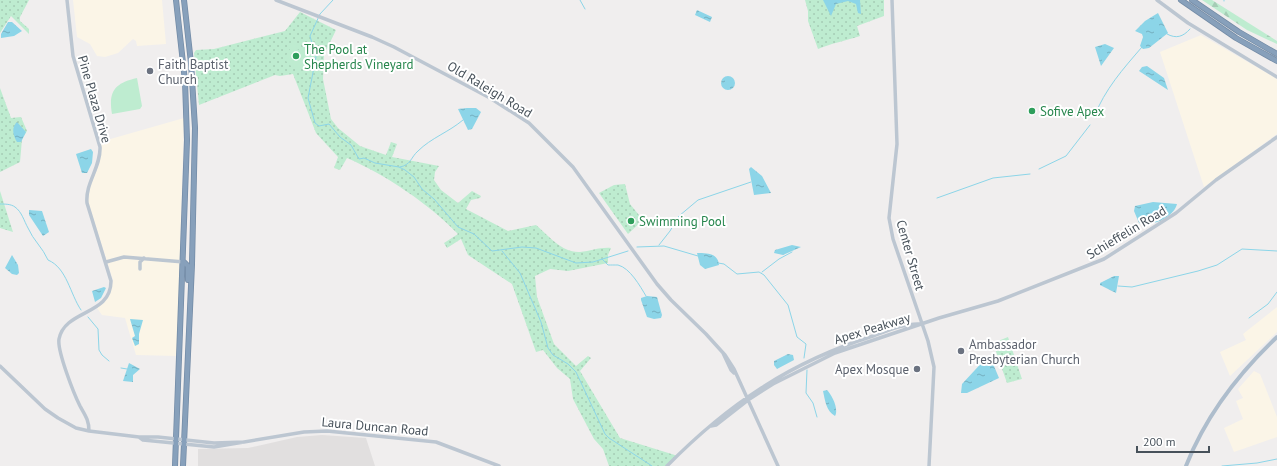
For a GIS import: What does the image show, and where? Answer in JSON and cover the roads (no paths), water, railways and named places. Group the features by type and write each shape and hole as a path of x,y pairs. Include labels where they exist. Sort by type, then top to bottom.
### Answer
{"highway":[{"path":"175,466 184,262 187,128 176,0"},
{"path":"183,466 192,264 195,128 184,0"},
{"path":"1180,0 1236,38 1277,61"},
{"path":"1192,0 1239,32 1277,54"},
{"path":"178,16 185,45 189,47"},
{"path":"181,46 186,50 192,84"},
{"path":"185,215 187,258 192,264"},
{"path":"184,262 187,264 188,269 189,309"}],"main road":[{"path":"1186,466 1203,429 1220,401 1245,369 1277,337"}],"street":[{"name":"Pine Plaza Drive","path":"67,0 73,56 100,147 99,162 87,196 88,207 111,280 108,296 98,306 68,325 59,340 62,356 80,406 88,418 89,431"},
{"name":"Old Raleigh Road","path":"276,0 394,47 490,98 529,123 549,141 579,173 664,292 698,325 722,353 731,370 734,372 747,398 778,466"},
{"name":"Center Street","path":"892,0 897,144 889,218 893,239 931,355 934,376 929,466"},
{"path":"1157,0 1188,23 1277,77"},
{"name":"Schieffelin Road","path":"921,324 1007,298 1104,259 1171,217 1216,180 1277,138"},
{"path":"106,262 124,257 184,262"},
{"path":"140,269 140,262 144,258"},
{"name":"Apex Peakway","path":"667,466 711,426 716,425 747,398 780,376 826,353 872,336 921,324"},
{"name":"Laura Duncan Road","path":"0,366 47,411 67,424 89,431 214,447 230,446 244,442 304,432 327,430 436,442 499,466"},
{"path":"230,446 234,442"},
{"name":"Laura Duncan Road","path":"184,443 244,442"}],"water":[{"path":"823,0 860,0 861,14 858,13 856,4 848,1 836,4 831,16"},
{"path":"697,10 712,17 710,22 695,15"},
{"path":"1158,13 1168,33 1149,48 1143,49 1140,46 1143,37 1142,34 1135,31 1145,21"},
{"path":"8,22 12,22 22,31 14,36 1,38 1,34"},
{"path":"1105,44 1114,48 1101,66 1095,47"},
{"path":"1147,66 1164,78 1168,90 1139,71 1142,67"},
{"path":"728,76 733,78 735,83 733,88 728,90 723,88 721,83 723,78"},
{"path":"476,108 481,112 472,129 468,130 458,109"},
{"path":"17,122 26,132 21,142 17,142 13,129"},
{"path":"91,149 93,152 92,163 87,173 82,173 76,154"},
{"path":"751,167 762,176 771,193 754,195 749,169"},
{"path":"1153,202 1177,204 1175,209 1167,217 1156,223 1139,223 1134,211 1135,206"},
{"path":"29,210 42,211 49,232 43,236 29,215"},
{"path":"792,245 801,247 783,255 774,253 775,250"},
{"path":"697,253 711,254 717,258 719,265 705,269 700,265"},
{"path":"12,255 18,265 19,273 17,275 12,274 5,268"},
{"path":"1114,276 1119,276 1116,293 1100,285 1100,283"},
{"path":"104,287 106,288 101,298 95,302 92,291"},
{"path":"647,296 657,297 662,315 661,318 654,319 647,317 641,298"},
{"path":"130,319 143,320 139,334 139,344 135,346 132,338 135,336"},
{"path":"788,354 793,355 794,360 777,369 774,365 774,361"},
{"path":"987,357 991,359 999,378 967,393 961,393 962,384"},
{"path":"129,363 140,369 133,375 133,382 123,381"},
{"path":"827,390 836,406 835,416 832,414 825,402 823,391"}],"waterway":[{"path":"333,0 320,14 310,36 316,57 308,98 315,123 319,126 329,124 340,137 351,145 359,159 364,158 375,163 399,167 405,170 414,177 422,189 434,199 458,227 474,234 492,251 522,247 536,248 576,263 593,262 628,251"},
{"path":"580,0 585,9"},
{"path":"1167,34 1176,37 1185,34 1190,29"},
{"path":"1094,117 1109,88 1121,71 1142,47"},
{"path":"400,167 409,163 423,146 463,120"},
{"path":"1039,169 1066,156 1090,125"},
{"path":"937,198 993,178 1030,174"},
{"path":"659,245 679,216 698,200 751,182"},
{"path":"0,204 12,205 19,211 30,232 48,260 60,269 64,275 81,310"},
{"path":"637,247 664,246 698,256"},
{"path":"1118,286 1132,287 1198,271 1217,265 1242,249 1277,251"},
{"path":"502,251 520,273 541,322 548,348 553,355 568,364 576,372 605,434 652,466"},
{"path":"762,272 779,259 792,252"},
{"path":"602,259 608,265 618,265 627,270 641,287 646,296"},
{"path":"718,263 724,264 737,274 759,272 764,275 788,305 797,337 806,344 804,358"},
{"path":"1249,318 1268,304 1277,292"},
{"path":"88,317 98,329 99,350 109,361"},
{"path":"121,368 127,369"},
{"path":"807,370 806,393 813,403 817,417"},
{"path":"1222,466 1257,463 1277,459"}],"place":[{"name":"The Pool at Shepherds Vineyard","path":"296,56"},
{"name":"Faith Baptist Church","path":"150,71"},
{"name":"Sofive Apex","path":"1032,111"},
{"name":"Swimming Pool","path":"631,221"},
{"name":"Ambassador Presbyterian Church","path":"961,351"},
{"name":"Apex Mosque","path":"917,369"}]}
